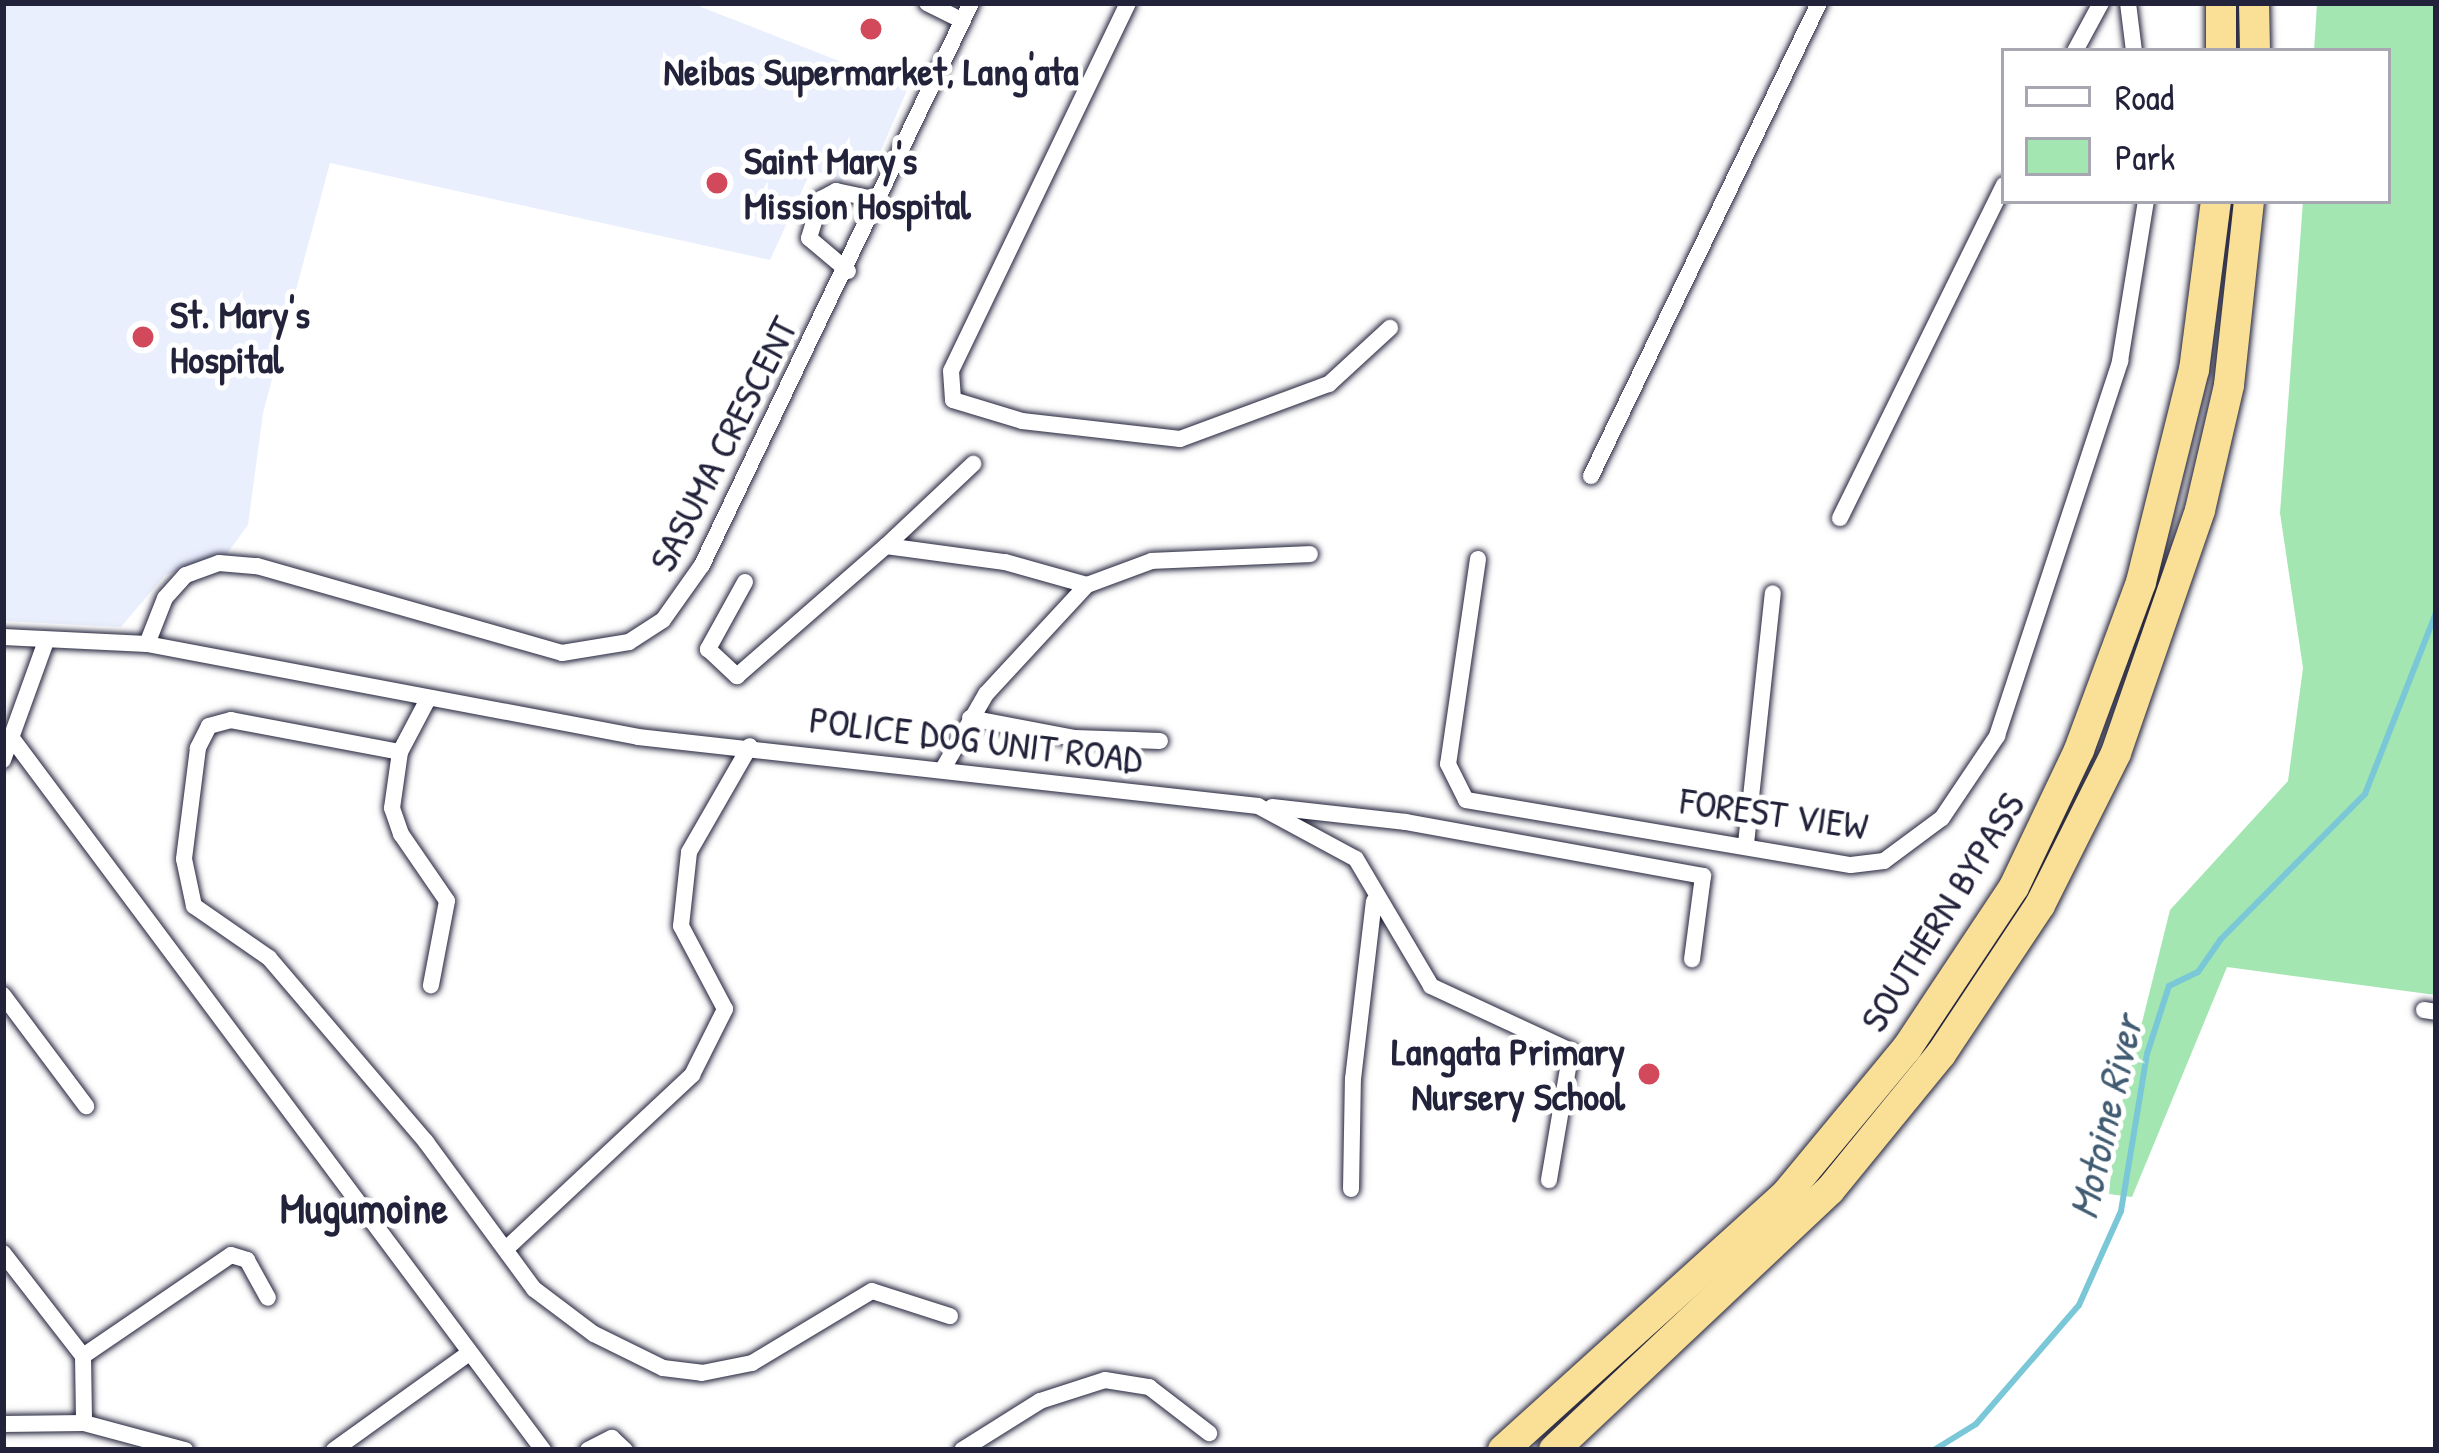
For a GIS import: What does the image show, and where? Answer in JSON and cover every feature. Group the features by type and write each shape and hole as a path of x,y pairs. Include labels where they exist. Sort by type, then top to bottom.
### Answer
{"highway":[{"path":"2221,3 2221,48"},
{"path":"2254,3 2255,48"},
{"name":"SOUTHERN BYPASS","path":"1503,1450 1787,1193 1907,1048 2014,887 2079,751 2141,582 2194,370 2216,204"},
{"name":"SOUTHERN BYPASS","path":"1554,1450 1831,1190 1941,1054 2050,888 2116,753 2200,509 2229,386 2249,204"}],"street":[{"path":"927,3 963,21"},
{"name":"SASUMA CRESCENT","path":"147,644 165,598 186,575 219,563 257,566 562,652 629,643 686,593 848,271 971,3"},
{"path":"1128,3 951,371 953,400 1022,421 1180,439 1329,384 1390,328"},
{"path":"1591,476 1819,3"},
{"path":"2077,48 2101,3"},
{"path":"2128,3 2134,48"},
{"path":"848,271 808,238 821,200 836,191 878,200"},
{"path":"1840,518 2001,191"},
{"name":"FOREST VIEW","path":"1478,559 1448,764 1456,792 1480,805 1746,844 1851,865 1884,861 1942,818 1986,757 2120,361 2146,204"},
{"path":"746,582 708,650 737,676 973,464"},
{"path":"886,546 1005,562 1087,584"},
{"path":"944,767 970,718 1087,584 1152,561 1310,554"},
{"path":"1746,844 1773,593"},
{"path":"3,637 147,644"},
{"path":"3,760 14,741 46,641"},
{"name":"POLICE DOG UNIT ROAD","path":"147,644 638,737 944,767 1258,806 1345,849 1431,986 1571,1051 1549,1180"},
{"path":"428,699 400,752 392,808 400,834 447,901 430,985"},
{"path":"970,718 1075,739 1160,741"},
{"path":"400,752 231,720 209,726 198,748 186,890 194,906 269,958 560,1311 663,1368 702,1372 752,1363 872,1292 950,1316"},
{"path":"14,741 542,1450"},
{"path":"506,1249 692,1075 725,1009 681,926 689,851 750,746"},
{"path":"1258,806 1406,822 1703,876 1692,958"},
{"path":"1352,1189 1353,1079 1375,894"},
{"path":"3,994 86,1106"},
{"path":"3,1253 82,1356 84,1424"},
{"path":"82,1356 231,1255 247,1260 268,1298"},
{"path":"334,1450 469,1353"},
{"path":"962,1450 1040,1401 1105,1380 1149,1388 1210,1433"},
{"path":"3,1424 84,1424 185,1450"},
{"path":"588,1450 612,1438 625,1450"}],"shaded area":[{"name":"St. Mary's Hospital","path":"3,3 691,3 908,88 874,166 854,156 842,182 812,169 770,260 330,163 263,413 248,525 226,555 165,575 121,627 3,621"}],"green space":[{"path":"2317,3 2436,3 2436,995 2227,967 2132,1197 2109,1194 2115,1131 2170,910 2288,781 2303,668 2280,513 2303,204 2391,204 2391,48 2314,48"}],"waterway":[{"name":"Motoine River","path":"1934,1450 1976,1424 2079,1305 2121,1211 2147,1054 2169,986 2198,972 2220,940 2365,794 2436,613"}],"place":[{"name":"Neibas Supermarket, Lang'ata","path":"871,29"},
{"name":"Saint Mary's Mission Hospital","path":"717,183"},
{"name":"St. Mary's Hospital","path":"143,337"},
{"name":"Langata Primary Nursery School","path":"1649,1074"}],"district":[{"name":"Mugumoine","path":"364,1208"}]}
